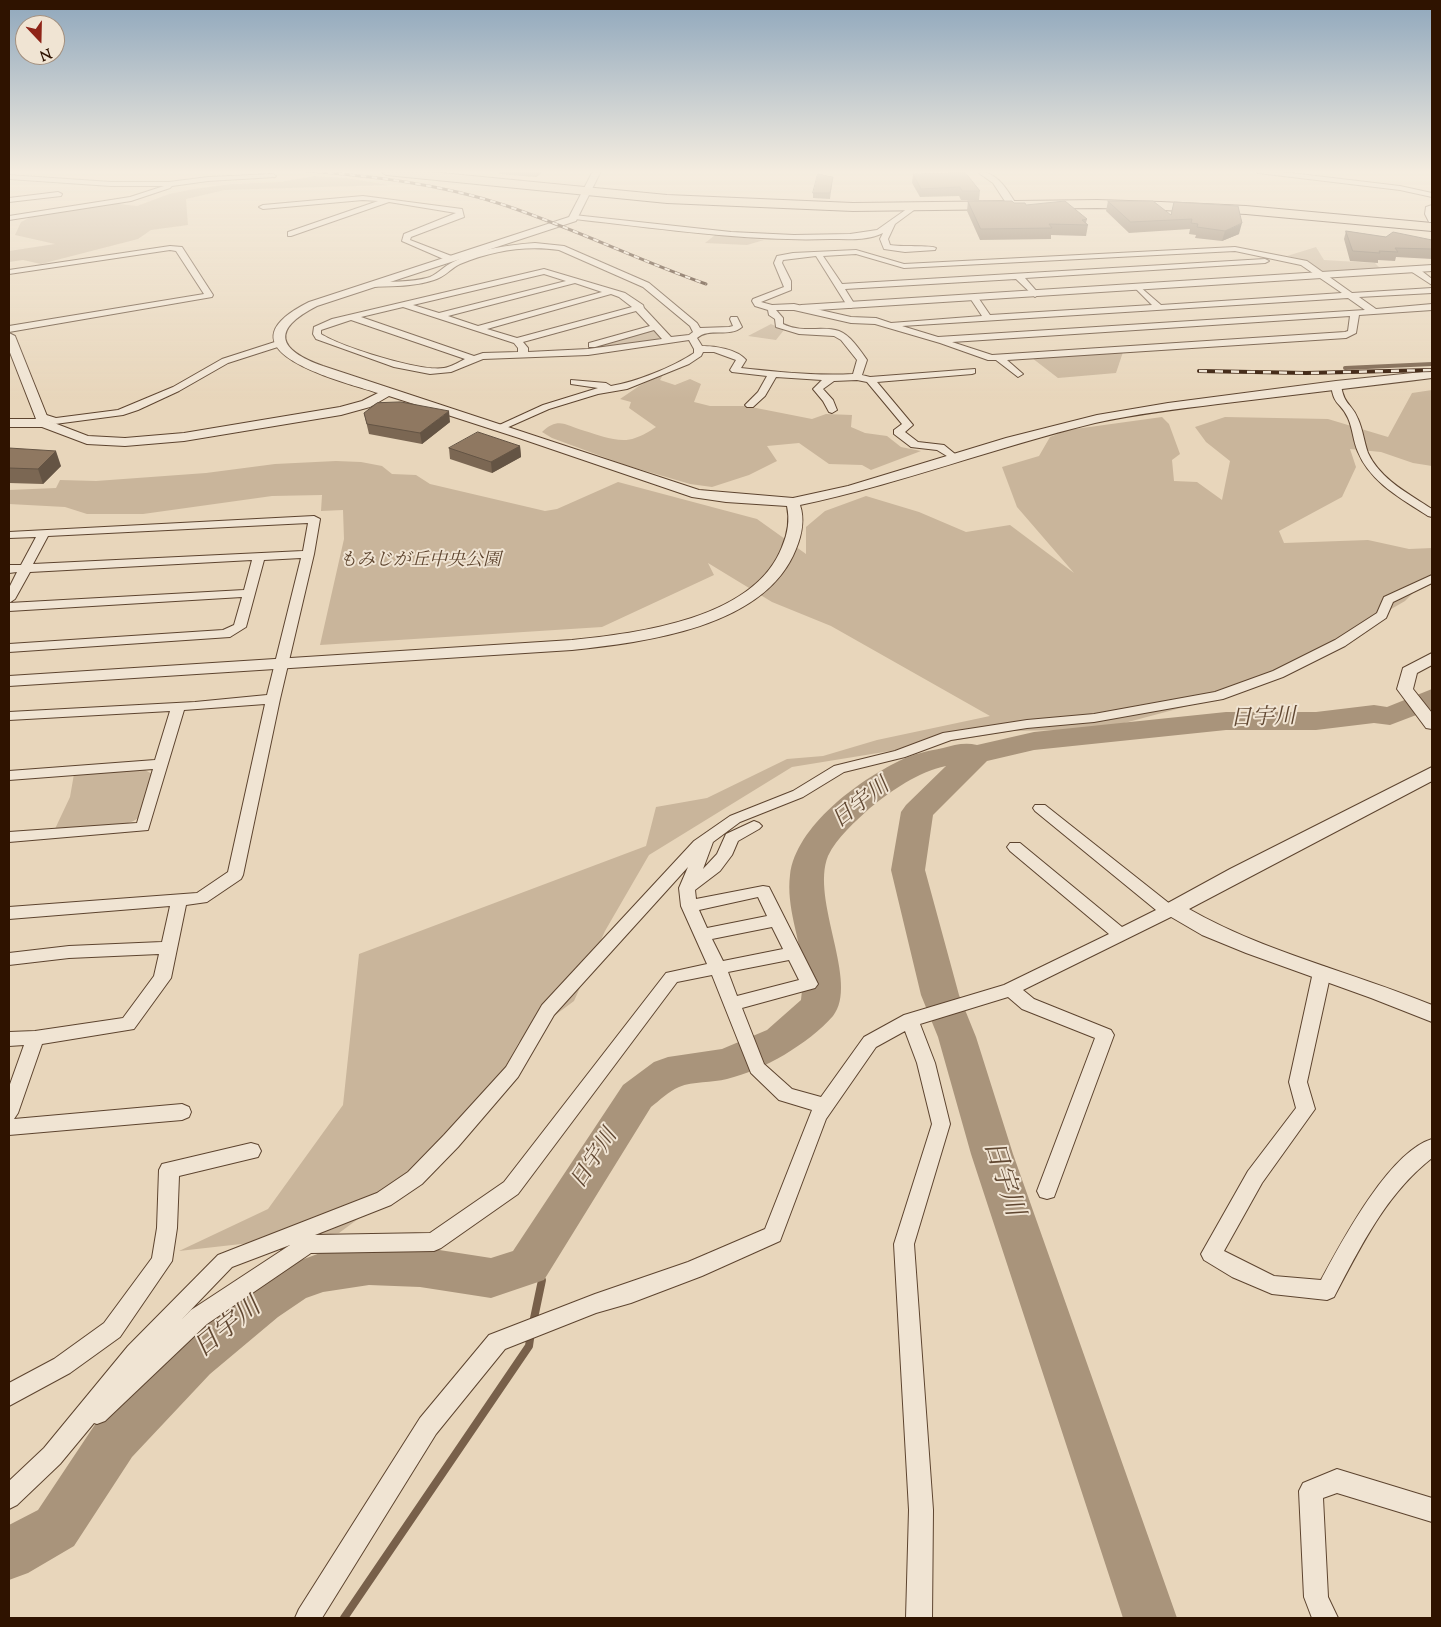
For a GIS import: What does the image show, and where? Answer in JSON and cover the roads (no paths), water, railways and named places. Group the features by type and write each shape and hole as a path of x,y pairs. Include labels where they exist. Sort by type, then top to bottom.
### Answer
{"street":[{"path":"422,247 451,258"},
{"path":"487,247 313,304 285,321 281,334 281,343 285,350 293,357 316,367 697,494 726,498 793,502 852,490 1055,428 1097,419 1168,407 1336,385 1432,375"},
{"path":"369,285 426,280 436,277 454,264 524,247"},
{"path":"500,427 546,407 597,391 630,384 686,362 698,354 699,349 694,325 646,285 557,247"},
{"path":"887,247 905,250 932,248"},
{"path":"9,272 170,248 179,249 209,294 198,298 9,329"},
{"path":"1355,313 1352,333 1346,335 1190,346 998,357 981,356 876,321 842,319 801,308 788,288 787,280 778,260 793,255 862,253 904,266 1226,248 1304,262 1373,312"},
{"path":"818,254 851,305"},
{"path":"1092,256 1108,271"},
{"path":"840,287 1296,260"},
{"path":"948,264 961,280"},
{"path":"1151,268 1172,286"},
{"path":"788,288 756,301 759,306 801,308 1172,286 1432,268"},
{"path":"1414,270 1432,283"},
{"path":"670,341 656,328 640,307 622,294 610,292 554,272 535,272 352,317 324,325 317,329 319,337 379,358 416,369 446,370 471,358 483,356 588,352 670,341 695,334 730,330 738,327 734,319"},
{"path":"1018,276 1035,294"},
{"path":"439,316 578,280"},
{"path":"1139,288 1159,307"},
{"path":"885,324 1432,290"},
{"path":"480,328 610,292"},
{"path":"974,298 988,318"},
{"path":"403,305 517,341 523,348 523,354"},
{"path":"1193,305 1214,322"},
{"path":"517,341 640,307"},
{"path":"772,308 772,313 779,318 779,325 783,328 836,333 842,336 862,360 857,377"},
{"path":"937,340 1432,308"},
{"path":"1054,314 1072,332"},
{"path":"352,317 471,358"},
{"path":"1167,325 1190,346"},
{"path":"570,353 596,343 656,328"},
{"path":"9,336 42,419 55,429 87,440 149,441 341,411 366,404 388,392"},
{"path":"9,423 42,419 55,421 119,413 135,408 176,389 203,372 225,362 281,343"},
{"path":"640,346 647,356"},
{"path":"699,349 715,349 739,358 741,360 735,370 773,374 831,378 857,377 870,380 972,370"},
{"path":"588,352 588,363"},
{"path":"998,357 1018,374"},
{"path":"750,405 759,396 773,374"},
{"path":"831,378 818,388 828,400 832,410"},
{"path":"870,380 908,425 898,432 915,445 940,447 955,458"},
{"path":"574,382 606,386 630,384"},
{"path":"1336,385 1338,399 1353,417 1363,452 1371,466 1388,484 1432,514"},
{"path":"742,394 759,396"},
{"path":"9,681 572,645 654,634 701,621 737,604 772,578 787,554 796,520 793,502"},
{"path":"9,535 314,519 308,554 273,699 235,876 201,898 9,913"},
{"path":"9,599 44,533"},
{"path":"9,569 308,554"},
{"path":"9,648 226,634 240,627 259,557"},
{"path":"52,1456 136,1353 194,1291 226,1261 384,1199 415,1178 451,1141 512,1072 548,1010 699,845 735,819 798,794 839,769 900,754 948,736 1027,724 1094,718 1218,696 1278,674 1340,643 1382,615 1388,600 1432,579"},
{"path":"9,608 248,593"},
{"path":"1432,658 1409,671 1405,689 1432,724"},
{"path":"9,716 195,706 273,699"},
{"path":"9,837 142,827 178,706"},
{"path":"9,775 160,764"},
{"path":"308,1618 428,1426 497,1342 695,1269 774,1235 818,1116 870,1042 917,1018 1010,989 1121,936 1220,880 1352,816 1432,773"},
{"path":"1040,808 1170,910 1209,930 1253,948 1432,1014"},
{"path":"687,888 710,873 726,855 730,838 754,826"},
{"path":"708,839 687,888 689,906 757,1068 786,1095 825,1106"},
{"path":"1015,847 1121,936"},
{"path":"689,906 763,891 809,984 731,1004"},
{"path":"9,1039 35,1038 128,1024 162,978 179,901"},
{"path":"701,935 777,920"},
{"path":"9,959 69,952 168,948"},
{"path":"9,1497 199,1317 308,1244 434,1242 511,1188 672,977 794,953"},
{"path":"1322,972 1298,1082 1306,1109 1255,1177 1211,1254 1238,1270 1272,1285 1328,1290 1371,1209 1394,1180 1432,1147"},
{"path":"1010,989 1028,1004 1105,1035 1047,1191"},
{"path":"917,1018 941,1124 904,1244 921,1510 919,1618"},
{"path":"9,1113 35,1038"},
{"path":"9,1126 182,1112"},
{"path":"9,1395 62,1366 112,1330 162,1261 167,1228 169,1170 251,1151"},
{"path":"1324,1618 1316,1597 1311,1491 1337,1481 1432,1510"}],"waterway":[{"path":"1345,368 1432,364"},
{"name":"日宇川","path":"973,755 1034,741 1226,721 1316,721 1374,714 1390,716 1432,698"},
{"name":"日宇川","path":"9,1554 56,1528 114,1440 193,1358 262,1302 290,1284 323,1272 369,1265 420,1267 491,1278 528,1266 637,1096 668,1073 727,1064 781,1040 820,1005 822,972 807,897 807,874 811,858 819,842 832,826 863,798 910,768 924,762 968,752 973,755"},
{"name":"日宇川","path":"973,755 973,759 944,784 917,812 908,870 940,995 957,1037 992,1154 1150,1618"},
{"name":"日宇川","path":"528,1266 542,1280 533,1323"},
{"name":"日宇川","path":"344,1618 529,1346 531,1332"}],"railway":[{"path":"611,247 706,284"},
{"path":"1199,371 1306,373 1432,370"}],"park label":[{"name":"もみじが丘中央公園","path":"420,562"}]}
